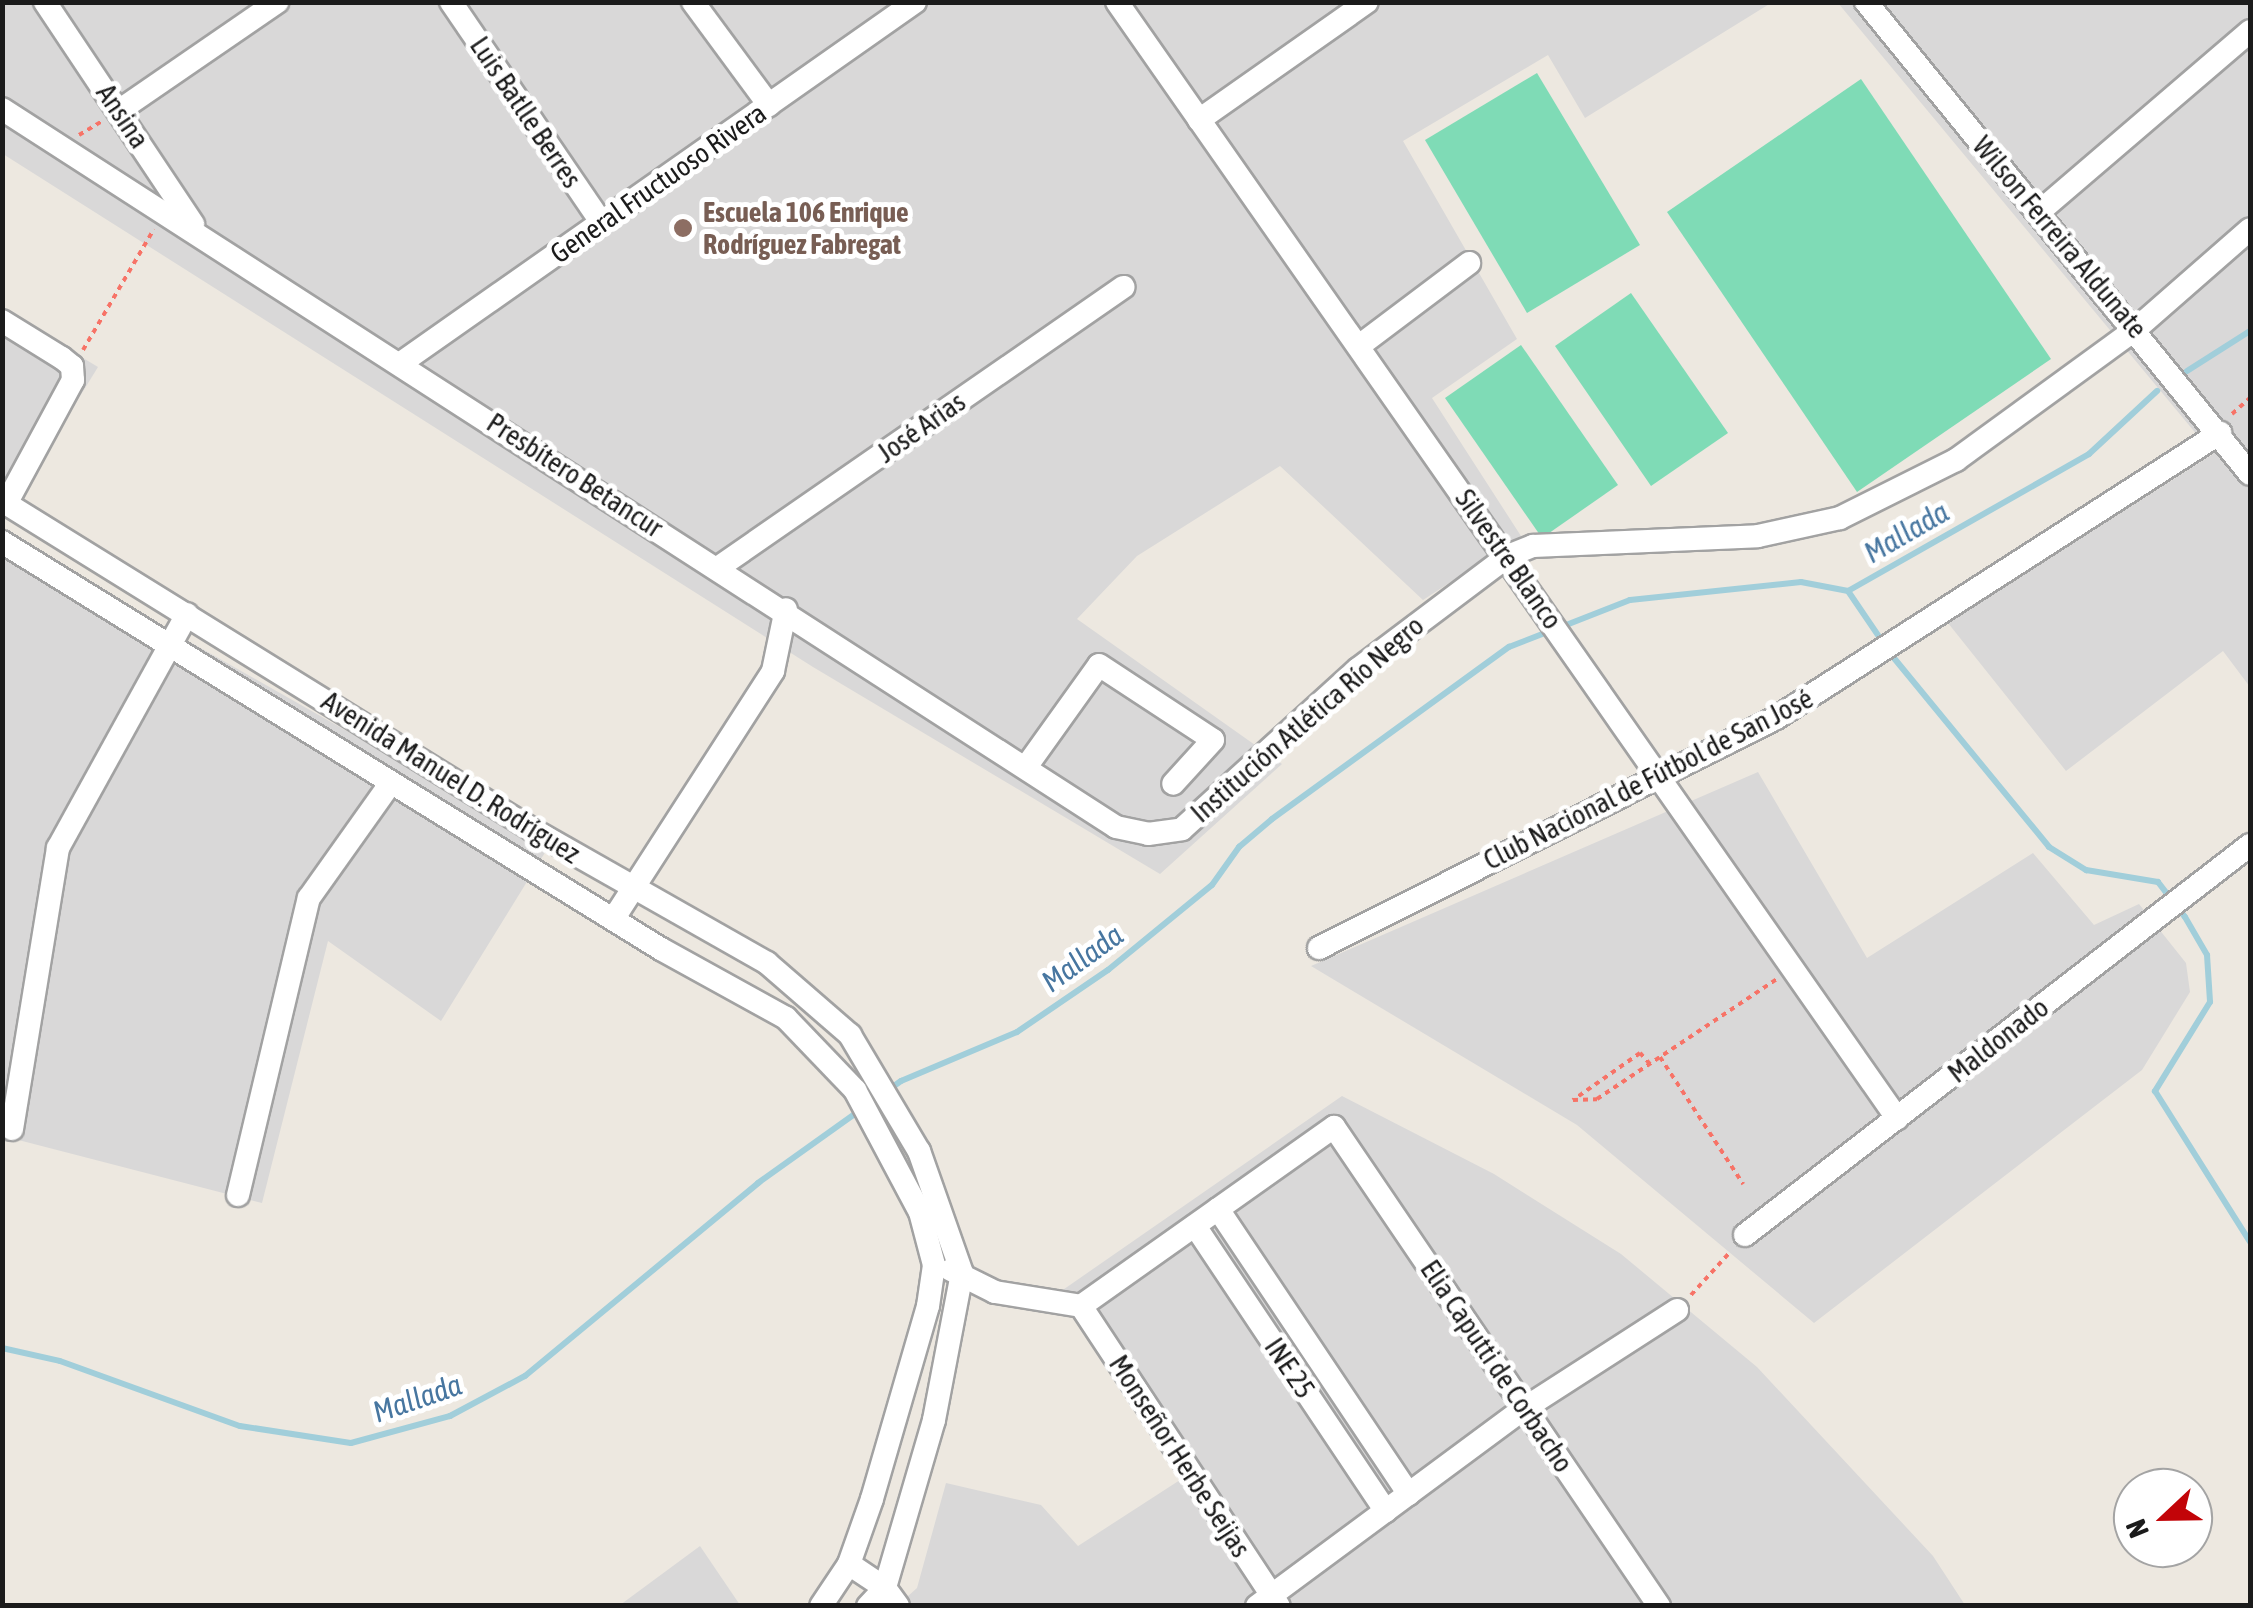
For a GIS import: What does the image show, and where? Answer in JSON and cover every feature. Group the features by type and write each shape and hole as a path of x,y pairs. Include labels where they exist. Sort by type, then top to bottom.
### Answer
{"street":[{"name":"Ansina","path":"45,2 198,231"},
{"path":"120,110 276,2"},
{"name":"Luis Batlle Berres","path":"452,2 602,222"},
{"path":"694,2 768,105"},
{"name":"Silvestre Blanco","path":"1118,2 1660,774 1896,1118"},
{"path":"1199,120 1367,2"},
{"name":"Wilson Ferreira Aldunate","path":"1866,2 2137,328 2250,474"},
{"name":"General Fructuoso Rivera","path":"401,363 911,4"},
{"path":"2039,212 2250,32"},
{"name":"Presbítero Betancur","path":"2,109 786,609 1116,827 1148,834"},
{"name":"Institución Atlética Río Negro","path":"1148,834 1182,828 1358,669 1508,556 1534,546 1758,536 1840,518 1956,460 2137,328 2250,229"},
{"path":"1359,346 1470,263"},
{"name":"José Arias","path":"719,567 1124,286"},
{"path":"2,322 72,366 73,380 4,502"},
{"name":"Club Nacional de Fútbol de San José","path":"1319,948 1776,718 2220,434"},
{"name":"Avenida Manuel D. Rodríguez","path":"4,502 809,994 878,1076 900,1113 962,1273"},
{"name":"Avenida Manuel D. Rodríguez","path":"2,542 390,784 786,1018 854,1090 920,1212 934,1265"},
{"path":"614,918 772,672 786,609"},
{"path":"12,1128 58,848 166,645 187,614"},
{"path":"1026,767 1099,664 1213,740 1173,784"},
{"path":"238,1195 309,898 390,784"},
{"name":"Maldonado","path":"1745,1236 2250,845"},
{"name":"Elia Caputti de Corbacho","path":"1218,1209 1334,1126 1660,1606"},
{"path":"820,1606 850,1564 928,1306 934,1265 962,1273 994,1292 1081,1306 1218,1209"},
{"name":"INE 25","path":"1218,1209 1409,1494"},
{"name":"INE 25","path":"1195,1226 1386,1511"},
{"path":"891,1597 934,1420 962,1273"},
{"name":"Monseñor Herbe Seijas","path":"1081,1306 1269,1602"},
{"path":"1269,1602 1525,1408 1677,1310"},
{"path":"850,1564 891,1597"},
{"path":"868,1606 891,1597"}],"path":[{"path":"62,145 120,110"},
{"path":"72,366 132,276 164,209"},
{"path":"1650,1064 1640,1053 1573,1100 1597,1099 1650,1064 1793,968"},
{"path":"1660,1057 1743,1184"},
{"path":"1677,1310 1745,1236"}],"shaded area":[{"path":"2,3 1771,3 1585,118 1548,55 1403,141 1517,339 1432,398 1521,536 1423,600 1280,466 1137,556 1077,619 1282,764 1160,874 813,667 3,154"},
{"path":"1838,3 2250,3 2250,687 2223,651 2066,771 1948,623 2213,454"},
{"path":"3,310 98,367 3,521"},
{"path":"2,535 549,846 441,1021 328,941 262,1203 3,1136"},
{"path":"1758,772 1867,958 2033,853 2094,925 2139,904 2186,963 2190,992 2142,1070 1814,1323 1577,1125 1311,966"},
{"path":"1342,1096 1494,1174 1621,1254 1757,1367 1933,1556 1965,1605 897,1606 917,1588 946,1483 1041,1505 1078,1546 1180,1480 1057,1294"},
{"path":"700,1546 740,1605 620,1605"}],"green space":[{"path":"1537,73 1640,245 1527,313 1425,140"},
{"path":"1861,79 2051,359 1857,492 1667,212"},
{"path":"1631,293 1728,433 1651,486 1555,346"},
{"path":"1521,345 1618,485 1542,538 1445,398"}],"waterway":[{"name":"Mallada","path":"2187,371 2250,331"},
{"name":"Mallada","path":"1561,627 1630,600 1801,582 1848,591 2089,454 2157,391"},
{"path":"1848,591 1882,641"},
{"name":"Mallada","path":"2,1348 60,1361 240,1426 351,1443 450,1416 525,1376 758,1183 901,1081 1017,1032 1108,970 1212,885 1239,847 1272,819 1509,647 1550,631"},
{"path":"1889,652 2049,847 2086,870 2158,882 2185,917 2207,955 2210,1002 2155,1091 2250,1242"}],"place":[{"name":"Escuela 106 Enrique Rodríguez Fabregat","path":"683,228"}]}
